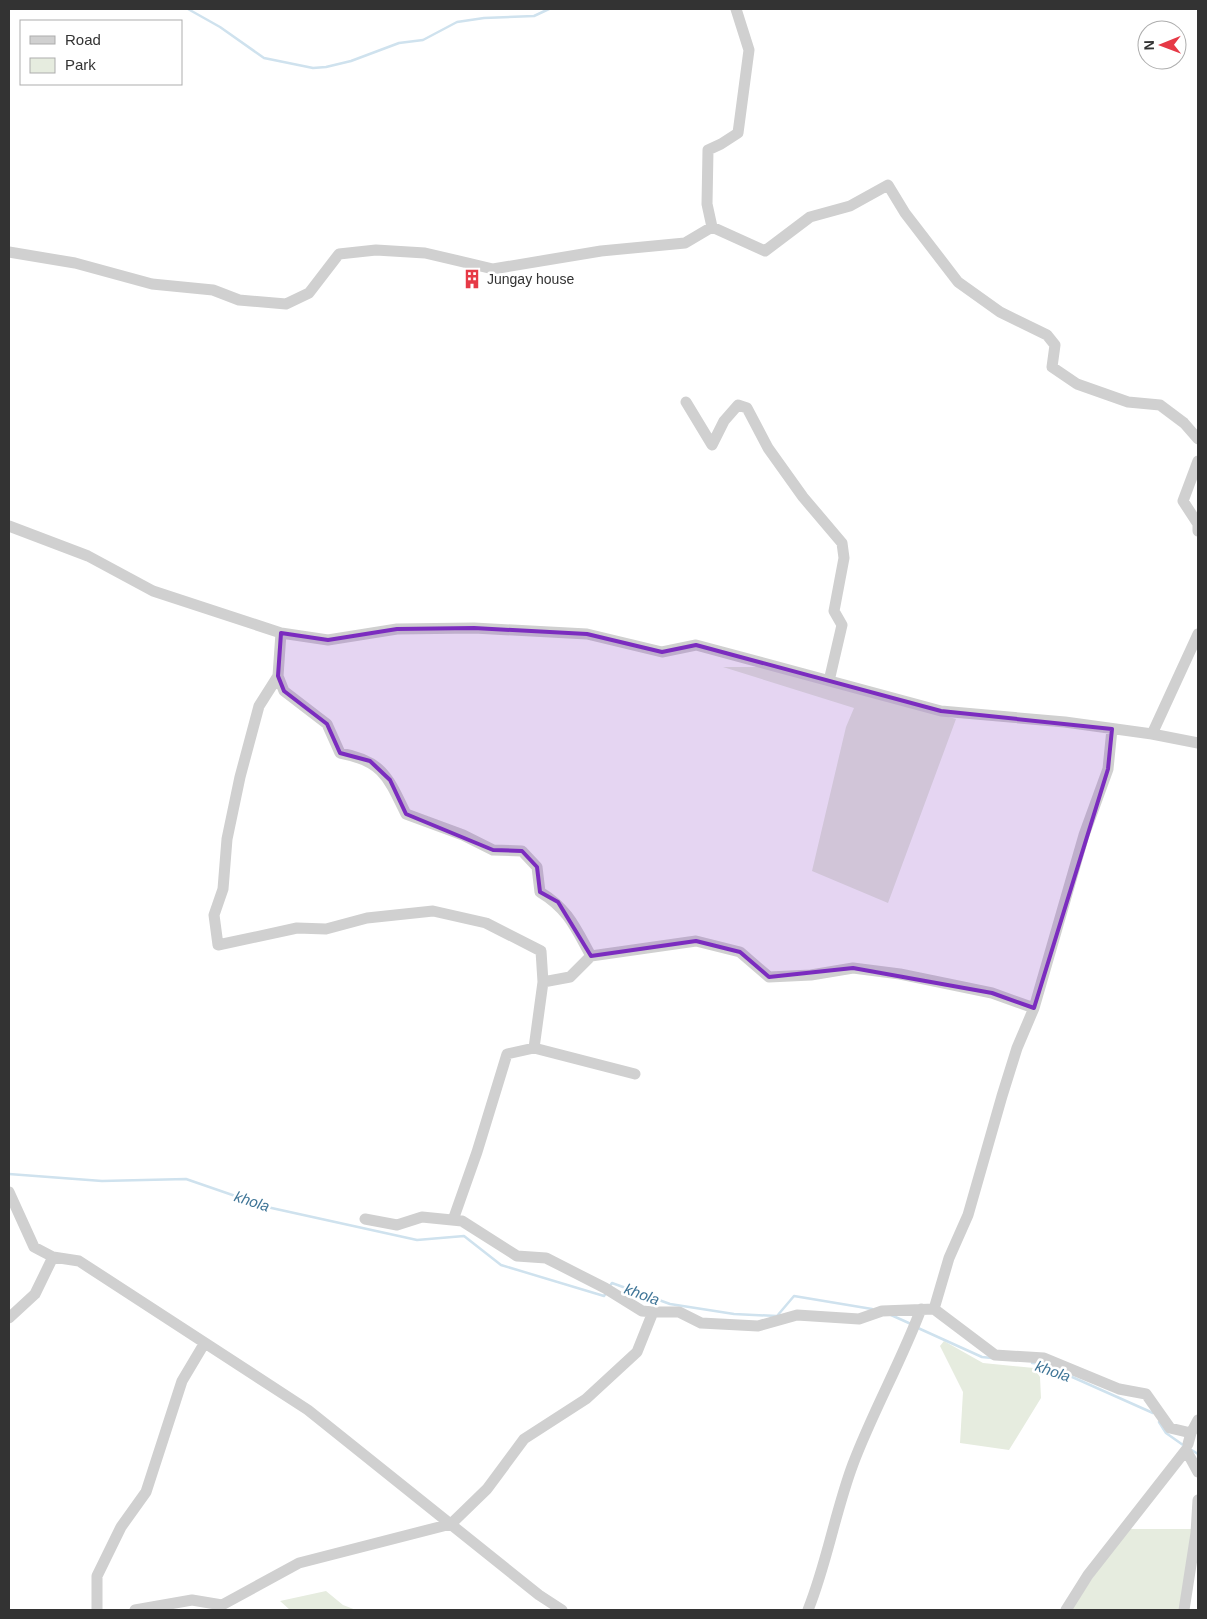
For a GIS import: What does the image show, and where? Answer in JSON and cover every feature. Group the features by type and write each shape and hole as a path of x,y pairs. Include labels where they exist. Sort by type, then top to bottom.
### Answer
{"street":[{"path":"712,228 707,204 708,150 738,133 748,50 736,9"},
{"path":"712,228 766,251 810,218 850,206 888,185 904,212 958,282 1000,312 1047,335 1055,345 1052,367 1077,384 1128,402 1160,405 1184,423 1198,440"},
{"path":"9,252 75,263 152,284 213,290 239,300 286,304 309,293 339,254 376,250 425,253 493,269 600,251 686,242 712,228"},
{"path":"686,402 712,445 724,421 738,404 747,408 773,455 803,497 842,543 844,558 834,611 842,625 829,681"},
{"path":"1197,468 1183,501 1198,524 1198,530"},
{"path":"9,526 88,556 153,591 281,633 328,640 396,629 474,628 587,634 662,652 696,645 941,711 1065,722 1152,734 1198,743"},
{"path":"281,633 278,676 284,691 327,724 340,752 370,761 390,780 406,814 463,835 494,850 522,851 537,867 540,892 558,902 570,918 591,956"},
{"path":"1152,734 1198,634"},
{"path":"278,676 259,706 240,776 227,839 223,888 214,915 218,945 297,928 326,929 367,918 433,911 486,923 542,951 543,982 534,1048"},
{"path":"934,1309 949,1258 968,1215 1017,1048 1034,1008 1084,835 1108,769 1112,729"},
{"path":"543,982 570,976 591,956 696,941 740,952 769,977 811,975 853,968 900,974 992,993 1034,1008"},
{"path":"453,1220 477,1152 507,1054 534,1048 635,1074"},
{"path":"9,1192 34,1248 53,1257 80,1261 123,1287 204,1344 308,1410 538,1595 562,1610"},
{"path":"365,1219 397,1225 422,1217 462,1221 517,1256 546,1258 608,1290 642,1311 679,1312 701,1322 758,1326 797,1315 859,1319 882,1311 934,1309 995,1355 1044,1358 1119,1390 1146,1394 1170,1428 1190,1439 1198,1420"},
{"path":"9,1318 35,1294 53,1257"},
{"path":"808,1610 819,1584 853,1464 921,1309"},
{"path":"135,1610 192,1600 220,1607 298,1562 451,1524 487,1488 524,1439 586,1399 637,1352 653,1312"},
{"path":"97,1610 97,1576 121,1527 146,1492 182,1381 204,1344"},
{"path":"1066,1610 1093,1568 1186,1450 1198,1472"},
{"path":"1184,1610 1196,1533 1198,1500"}],"highlighted area":[{"path":"474,628 587,634 662,652 696,645 941,711 1112,729 1108,769 1034,1008 992,993 853,968 769,977 740,952 696,941 591,956 558,902 540,892 537,867 522,851 493,850 406,814 390,780 370,761 340,753 327,724 284,691 278,676 281,633 328,640 397,629"}],"green space":[{"path":"723,667 767,667 956,719 888,903 812,871 846,727 854,708"},
{"path":"944,1341 983,1363 1034,1368 1040,1377 1041,1398 1009,1450 960,1443 963,1392 940,1346"},
{"path":"1125,1529 1193,1529 1179,1610 1071,1610"},
{"path":"326,1591 343,1605 356,1610 290,1610 280,1601"}],"waterway":[{"path":"188,9 220,27 264,58 313,68 351,61 399,43 423,40 457,22 484,18 534,16 549,9"},
{"name":"khola","path":"9,1174 102,1181 186,1179 267,1207 417,1240 464,1236 501,1265 604,1296 607,1292"},
{"name":"khola","path":"609,1287 612,1283 670,1304 734,1314 777,1316 794,1296 872,1309"},
{"name":"khola","path":"891,1315 911,1324"},
{"name":"khola","path":"918,1328 982,1357 992,1358"},
{"name":"khola","path":"1032,1363 1043,1364 1153,1413"},
{"name":"khola","path":"1159,1422 1166,1433 1183,1445"},
{"name":"khola","path":"1190,1449 1198,1454"}],"place":[{"name":"Jungay house","path":"472,279"}]}
